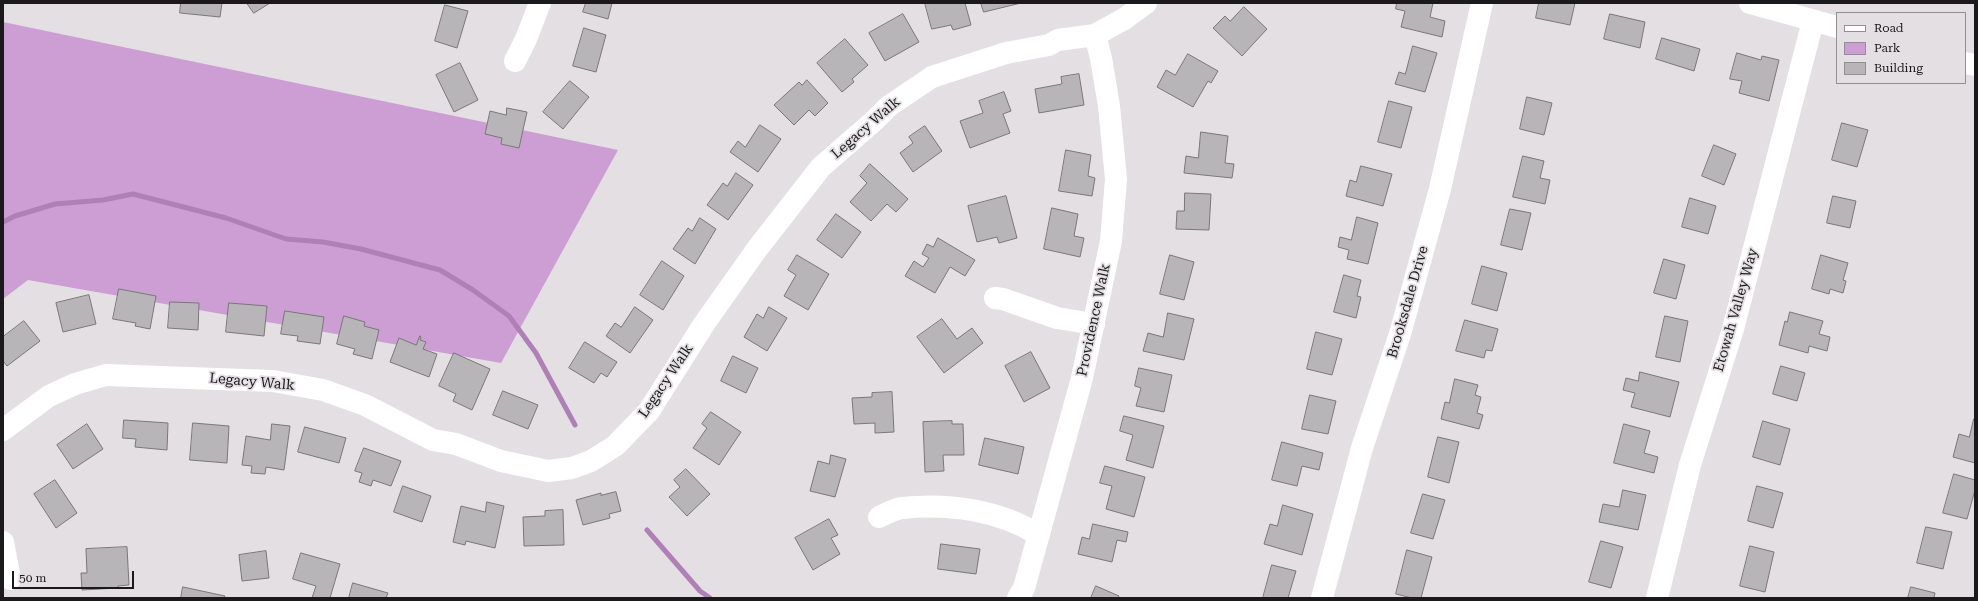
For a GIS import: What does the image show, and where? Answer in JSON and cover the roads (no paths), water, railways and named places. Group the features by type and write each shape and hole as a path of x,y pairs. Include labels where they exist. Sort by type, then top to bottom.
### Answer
{"street":[{"path":"515,61 526,39 540,3"},
{"name":"Legacy Walk","path":"3,430 49,396 75,384 106,375 273,381 323,390 365,405 433,440 456,444 501,461 548,470 572,468 591,462 615,446 649,411 704,324 757,249 821,167 876,120 889,106 932,77 1006,53 1048,45 1058,40 1095,35 1124,19 1146,3"},
{"name":"Brooksdale Drive","path":"1322,598 1362,448 1400,334 1440,189 1482,3"},
{"path":"1750,3 1836,27"},
{"name":"Etowah Valley Way","path":"1657,598 1690,465 1735,321 1813,21"},
{"name":"Providence Walk","path":"1018,598 1024,588 1082,378 1111,241 1116,179 1109,106 1101,58 1095,35"},
{"path":"995,298 1003,299 1057,318 1094,324"},
{"path":"878,516 900,508 950,508 972,510 987,512 1023,525 1039,535"},
{"path":"3,542 10,579"}],"waterway":[{"path":"3,222 15,216 55,204 103,200 133,194 226,218 286,239 323,242 361,249 440,270 473,290 509,316 536,353 575,425"},
{"path":"647,530 700,591 710,598"}]}
